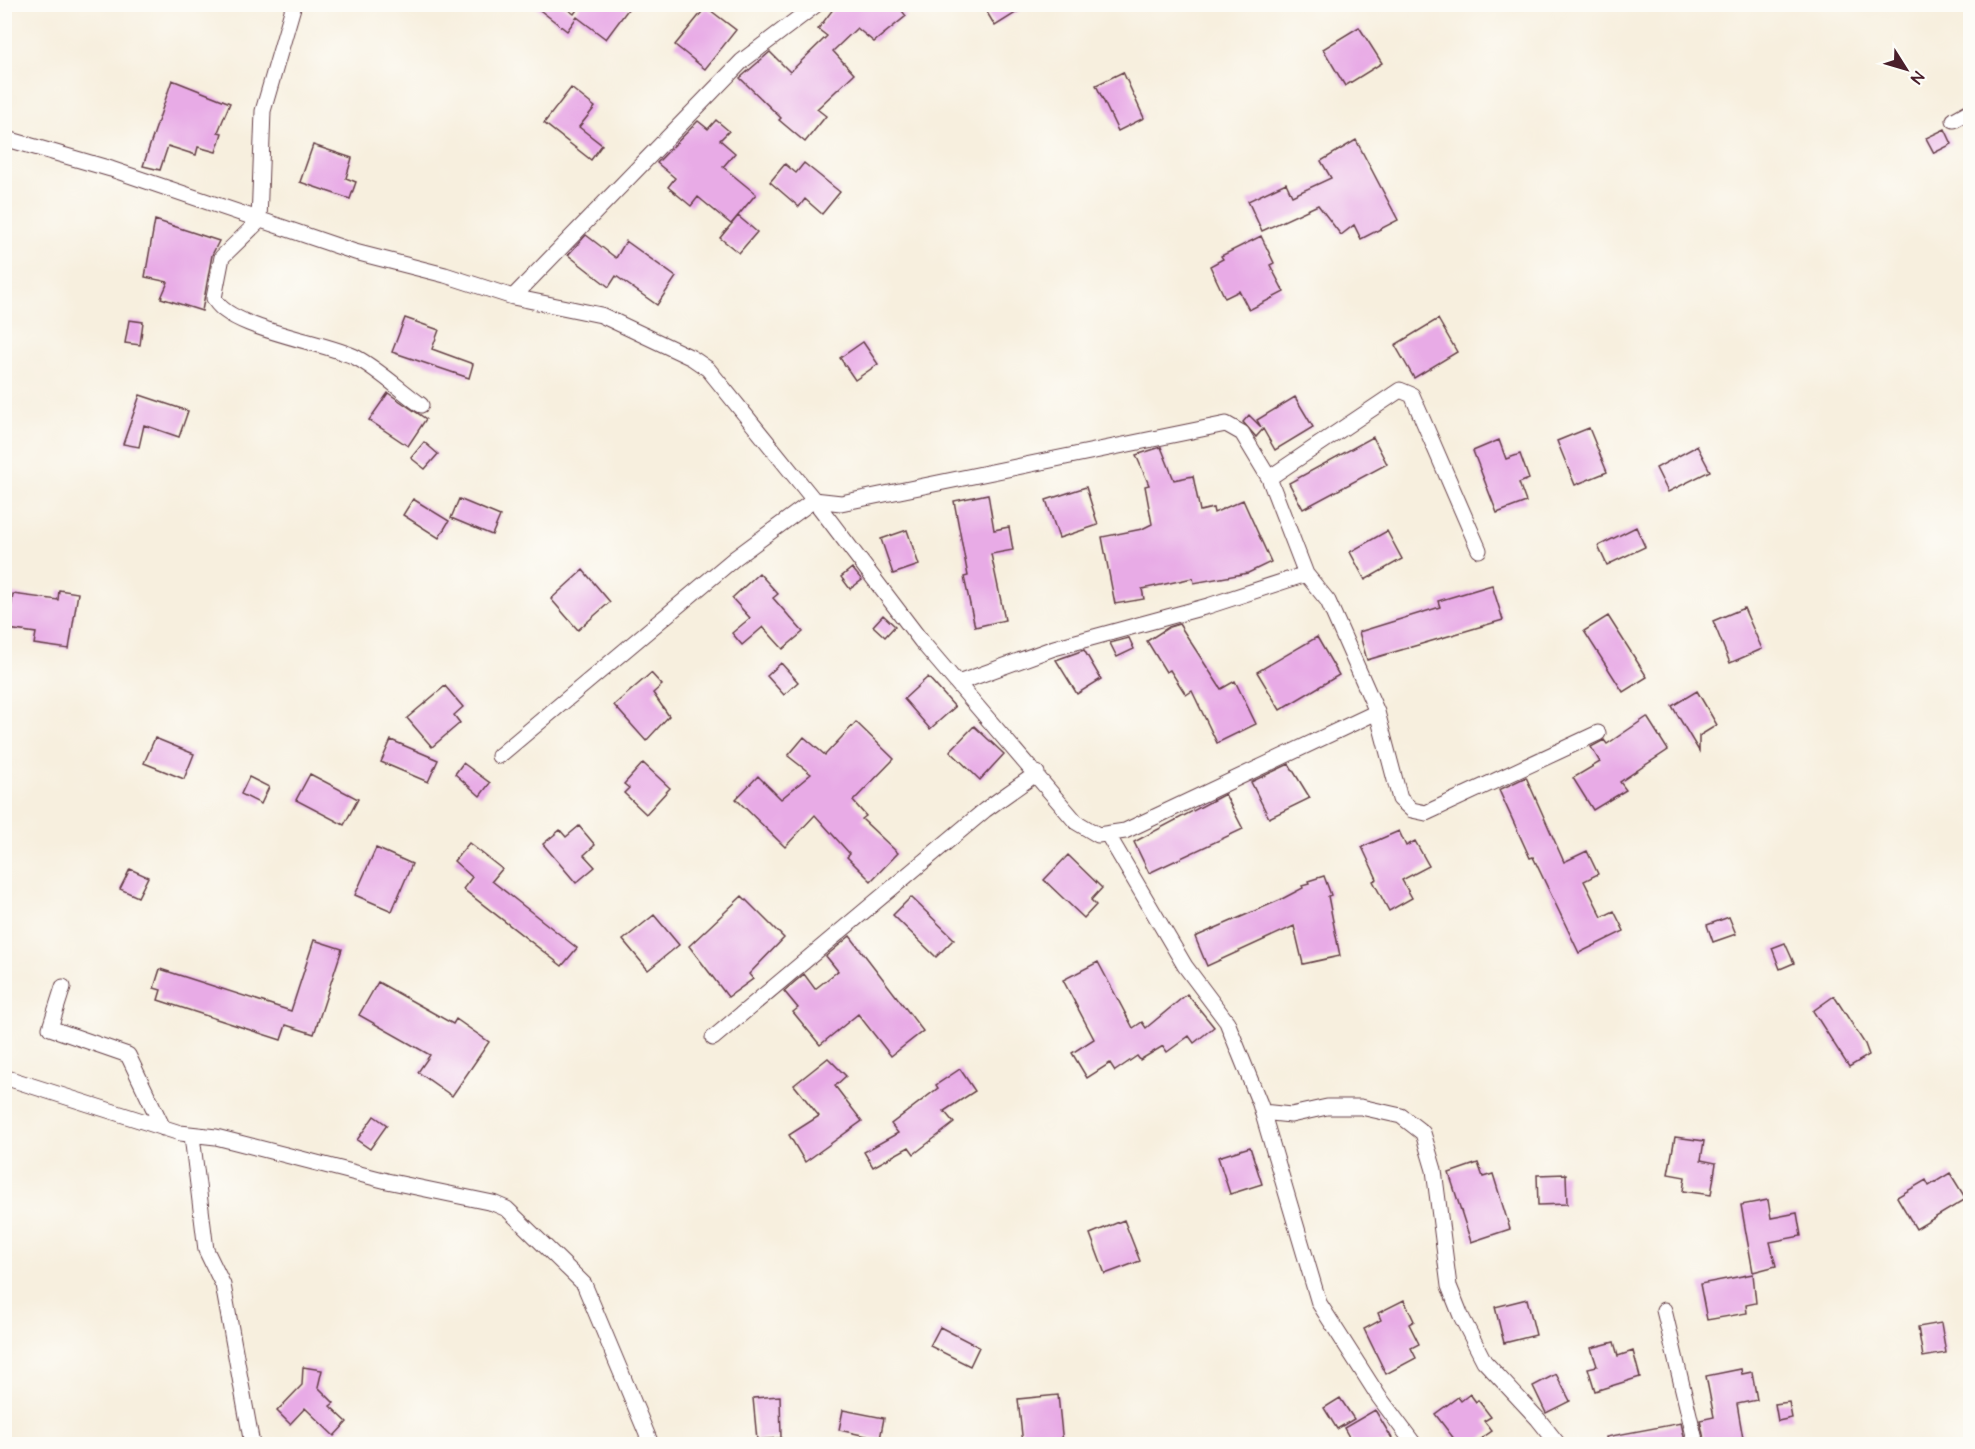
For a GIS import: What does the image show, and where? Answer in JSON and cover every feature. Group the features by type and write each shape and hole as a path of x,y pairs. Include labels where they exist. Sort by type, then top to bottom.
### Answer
{"street":[{"path":"294,4 263,111 259,221 222,257 215,288 215,302 242,320 356,358 421,405"},
{"path":"513,297 742,61 817,4"},
{"path":"1954,120 1971,111"},
{"path":"4,138 111,169 355,252 445,275 513,297 601,315 692,358 708,369 814,500 922,642 1076,822 1092,832 1108,835 1125,831 1377,712"},
{"path":"1269,478 1400,390 1412,395 1479,550"},
{"path":"499,756 735,558 814,500 841,503 1226,424 1242,433 1269,478 1306,574 1328,601 1377,712 1400,799 1419,813 1426,813 1598,733"},
{"path":"958,683 1054,648 1208,606 1306,574"},
{"path":"713,1038 985,810 1037,774"},
{"path":"1108,835 1185,966 1227,1022 1262,1112 1319,1303 1379,1397 1414,1444"},
{"path":"63,987 50,1028 128,1055 163,1128"},
{"path":"4,1077 192,1136 216,1137 387,1181 493,1203 507,1209 584,1284 651,1444"},
{"path":"1262,1112 1291,1115 1327,1107 1361,1107 1401,1116 1423,1133 1434,1170 1449,1286 1461,1316 1484,1361 1558,1444"},
{"path":"192,1136 206,1250 223,1285 252,1444"},
{"path":"1664,1310 1696,1444"}],"building":[{"path":"532,4 561,4 574,14 581,4 632,4 606,39 577,17 567,31"},
{"path":"837,4 897,4 906,16 874,42 857,28 833,51 854,74 817,109 826,116 805,142 779,120 781,118 740,78 770,52 790,72 827,36 818,29"},
{"path":"982,4 1030,4 995,26"},
{"path":"706,7 736,30 705,69 675,45"},
{"path":"1359,27 1382,63 1345,86 1323,49"},
{"path":"1123,72 1144,118 1118,131 1096,85"},
{"path":"172,80 230,103 218,132 222,133 216,152 198,147 196,155 168,146 160,170 143,166"},
{"path":"571,88 595,107 579,127 602,145 591,160 544,123"},
{"path":"716,120 729,131 720,140 735,153 723,167 756,194 731,224 698,197 691,206 668,187 675,178 657,163 698,121 708,129"},
{"path":"1945,129 1952,144 1934,153 1926,138"},
{"path":"1356,140 1398,220 1361,239 1354,225 1341,235 1318,205 1262,231 1248,201 1286,183 1292,196 1331,178 1321,161"},
{"path":"313,145 352,158 346,178 356,182 350,199 300,182"},
{"path":"804,163 840,192 822,214 805,199 799,207 770,182 785,164 796,173"},
{"path":"738,216 757,232 739,253 720,238"},
{"path":"155,220 219,241 212,255 202,311 161,298 168,282 145,277"},
{"path":"586,235 616,258 626,241 676,277 657,305 616,276 609,287 568,255"},
{"path":"1261,236 1274,263 1270,265 1284,292 1249,310 1239,291 1225,298 1210,266 1223,259 1221,256"},
{"path":"405,318 439,330 432,349 473,364 469,378 392,352"},
{"path":"1438,319 1457,352 1414,378 1395,345"},
{"path":"129,320 143,322 140,345 125,343"},
{"path":"863,342 878,364 855,380 840,358"},
{"path":"388,393 426,419 408,446 369,420"},
{"path":"140,395 188,411 179,437 144,425 139,447 123,444"},
{"path":"1295,397 1313,427 1275,450 1263,429 1256,437 1243,422 1249,415 1261,427 1257,420"},
{"path":"1589,428 1607,472 1575,485 1557,441"},
{"path":"1373,437 1387,464 1303,509 1289,483"},
{"path":"1499,440 1506,459 1520,454 1529,479 1519,483 1526,502 1497,513 1473,451"},
{"path":"424,442 438,454 425,469 411,458"},
{"path":"1697,446 1710,471 1668,492 1656,468"},
{"path":"1161,447 1174,480 1193,476 1200,511 1213,508 1214,513 1243,500 1271,562 1248,573 1194,583 1193,578 1142,589 1144,599 1115,604 1102,537 1142,529 1152,524 1145,486 1149,485 1136,455"},
{"path":"1086,487 1098,525 1059,538 1046,500"},
{"path":"988,494 994,530 1009,527 1013,550 991,554 1005,620 975,627 964,577 968,576 954,501"},
{"path":"413,499 449,521 439,538 403,515"},
{"path":"459,499 500,516 492,535 451,518"},
{"path":"1636,527 1645,547 1607,565 1598,546"},
{"path":"907,530 919,565 893,574 881,539"},
{"path":"1387,531 1402,559 1365,580 1350,552"},
{"path":"852,568 862,580 850,589 841,577"},
{"path":"583,570 610,602 578,630 551,599"},
{"path":"759,573 778,594 773,598 803,632 783,649 763,627 742,645 732,633 750,618 732,598"},
{"path":"1492,585 1503,620 1367,660 1359,632 1440,607 1438,601"},
{"path":"59,590 78,593 69,649 34,644 36,633 8,629 13,594 58,600"},
{"path":"1744,608 1762,649 1730,663 1713,621"},
{"path":"883,615 895,626 885,637 873,626"},
{"path":"1608,616 1647,677 1623,692 1584,631"},
{"path":"1179,624 1221,689 1235,681 1256,724 1217,743 1192,691 1186,695 1170,670 1166,672 1147,641 1169,627"},
{"path":"1317,637 1339,675 1280,710 1257,672"},
{"path":"1129,638 1134,649 1117,657 1110,643"},
{"path":"1084,650 1101,679 1077,694 1056,660"},
{"path":"781,663 798,682 784,695 767,676"},
{"path":"651,673 662,685 653,693 669,716 646,741 614,705"},
{"path":"928,677 955,707 930,729 904,699"},
{"path":"445,686 463,707 454,715 460,723 432,747 407,718"},
{"path":"1697,691 1717,725 1699,736 1699,751 1672,706"},
{"path":"1647,717 1668,750 1620,782 1626,790 1593,810 1573,778 1600,762 1591,747 1604,740 1607,744"},
{"path":"856,722 894,759 853,801 866,816 862,819 898,853 871,881 847,857 850,854 815,815 785,847 736,799 758,776 781,799 811,774 788,756 804,737 825,755"},
{"path":"974,726 1004,754 980,780 950,751"},
{"path":"155,738 194,754 184,779 144,763"},
{"path":"391,740 438,760 428,782 381,762"},
{"path":"463,763 490,783 480,796 455,774"},
{"path":"643,763 670,788 646,814 624,793 629,788 624,784"},
{"path":"1289,764 1310,798 1269,818 1251,782"},
{"path":"310,774 358,799 344,825 296,800"},
{"path":"249,777 269,787 261,804 241,794"},
{"path":"1526,777 1564,862 1587,851 1598,874 1584,881 1602,917 1614,911 1624,931 1579,953 1533,857 1530,858 1499,790"},
{"path":"1225,794 1243,829 1149,873 1134,842"},
{"path":"579,826 595,845 584,855 595,867 576,883 543,844 560,830 566,837"},
{"path":"1399,831 1406,846 1415,841 1429,866 1402,880 1412,898 1389,911 1373,881 1377,879 1362,847"},
{"path":"469,843 502,869 492,881 577,948 562,966 463,889 472,877 454,861"},
{"path":"376,848 412,864 392,911 355,895"},
{"path":"1068,855 1102,888 1091,900 1096,905 1084,918 1044,880"},
{"path":"130,869 148,877 138,897 120,889"},
{"path":"1324,876 1331,895 1328,896 1340,956 1303,964 1294,926 1207,966 1195,937 1280,900 1309,884 1308,881"},
{"path":"742,896 784,938 749,974 753,979 728,997 689,946"},
{"path":"911,897 954,939 936,957 893,915"},
{"path":"654,915 679,945 648,970 623,940"},
{"path":"1729,917 1736,934 1713,942 1707,925"},
{"path":"850,936 923,1031 891,1056 858,1014 820,1045 793,1012 798,1008 784,991 804,974 815,989 838,971 826,956"},
{"path":"314,940 342,949 314,1034 286,1025 281,1040 158,1000 161,990 154,988 160,969 291,1011"},
{"path":"1785,943 1794,963 1780,969 1772,948"},
{"path":"1098,962 1133,1028 1142,1022 1146,1028 1187,994 1214,1027 1194,1043 1189,1036 1167,1052 1163,1046 1140,1060 1137,1056 1115,1071 1110,1063 1087,1078 1072,1053 1094,1039 1063,980"},
{"path":"378,982 453,1024 456,1019 489,1042 452,1096 418,1072 430,1055 359,1015"},
{"path":"1834,996 1865,1044 1869,1055 1849,1067 1813,1011"},
{"path":"828,1058 846,1076 835,1086 862,1121 805,1162 789,1135 819,1116 794,1085"},
{"path":"960,1069 975,1091 944,1111 954,1123 914,1154 909,1147 873,1167 864,1152 898,1133 891,1124 938,1088 936,1085"},
{"path":"374,1116 387,1125 370,1149 357,1140"},
{"path":"1675,1137 1704,1141 1701,1160 1716,1163 1711,1195 1683,1191 1685,1177 1668,1174"},
{"path":"1250,1147 1262,1184 1230,1194 1218,1157"},
{"path":"1478,1163 1483,1177 1493,1174 1510,1229 1471,1242 1449,1173"},
{"path":"1950,1173 1966,1199 1916,1229 1897,1197 1926,1180 1929,1186"},
{"path":"1566,1174 1567,1204 1538,1205 1537,1175"},
{"path":"1768,1200 1771,1218 1797,1213 1801,1236 1770,1242 1776,1266 1753,1272 1741,1205"},
{"path":"1124,1220 1140,1261 1105,1274 1090,1234"},
{"path":"1753,1274 1756,1303 1746,1305 1747,1313 1707,1320 1700,1284"},
{"path":"1527,1299 1536,1335 1504,1343 1495,1307"},
{"path":"1404,1300 1414,1321 1409,1324 1419,1344 1411,1348 1416,1358 1386,1374 1364,1329 1381,1320 1378,1313"},
{"path":"1941,1323 1946,1353 1923,1357 1918,1327"},
{"path":"940,1327 979,1347 970,1366 930,1346"},
{"path":"1614,1342 1618,1356 1633,1351 1640,1377 1595,1391 1588,1368 1597,1366 1591,1348"},
{"path":"303,1367 322,1370 318,1387 334,1403 330,1406 347,1422 334,1436 305,1408 290,1424 277,1411 302,1385"},
{"path":"1741,1369 1742,1374 1752,1372 1757,1400 1737,1404 1744,1444 1705,1444 1700,1420 1714,1417 1706,1376"},
{"path":"1556,1374 1570,1401 1546,1413 1533,1386"},
{"path":"1470,1394 1476,1402 1478,1400 1491,1417 1484,1421 1492,1431 1473,1444 1458,1444 1435,1414 1458,1397 1461,1401"},
{"path":"1058,1395 1063,1444 1023,1444 1018,1399"},
{"path":"780,1396 781,1438 757,1440 753,1398"},
{"path":"1340,1398 1354,1419 1337,1429 1324,1408"},
{"path":"1789,1402 1792,1418 1778,1421 1775,1404"},
{"path":"843,1410 884,1418 880,1439 839,1430"},
{"path":"1375,1410 1393,1440 1384,1444 1353,1444 1344,1428"},
{"path":"1681,1423 1686,1444 1607,1444 1606,1437"}]}
